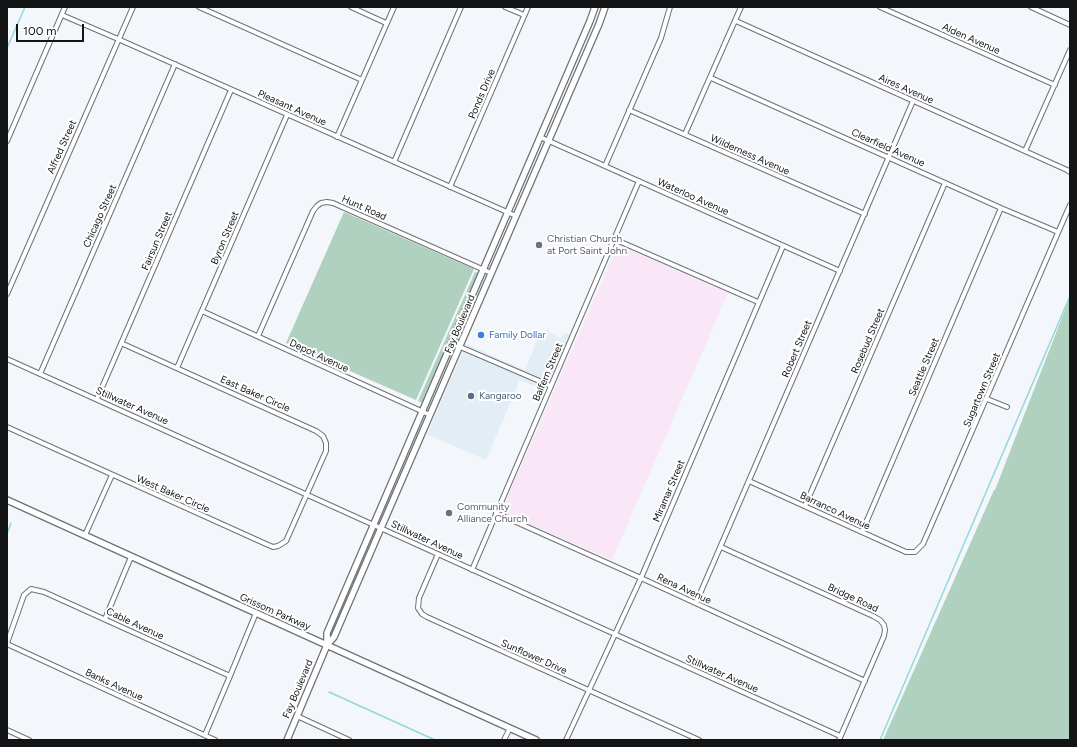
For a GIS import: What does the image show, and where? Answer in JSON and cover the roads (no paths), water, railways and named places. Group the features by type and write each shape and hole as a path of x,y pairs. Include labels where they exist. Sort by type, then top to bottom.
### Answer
{"main road":[{"name":"Fay Boulevard","path":"327,645 327,633 595,7"},
{"name":"Fay Boulevard","path":"287,740 327,645 334,637 605,7"},
{"name":"Grissom Parkway","path":"7,500 536,740"}],"street":[{"path":"7,140 65,7"},
{"name":"Alfred Street","path":"7,294 133,7"},
{"path":"199,7 362,80"},
{"path":"350,7 386,23"},
{"path":"337,137 394,7"},
{"path":"394,162 461,7"},
{"path":"505,7 524,15"},
{"name":"Ponds Drive","path":"450,187 528,7"},
{"path":"605,166 661,38 670,7"},
{"path":"685,134 742,7"},
{"name":"Alden Avenue","path":"880,7 1055,85"},
{"path":"1031,7 1070,25"},
{"name":"Pleasant Avenue","path":"62,14 516,216"},
{"name":"Aires Avenue","path":"736,21 1070,172"},
{"path":"582,40 590,43"},
{"path":"1025,151 1070,50"},
{"name":"Chicago Street","path":"40,374 175,64"},
{"name":"Clearfield Avenue","path":"711,78 888,158 1058,232"},
{"name":"Fairsun Street","path":"97,399 231,90"},
{"name":"Robert Street","path":"696,603 913,101"},
{"name":"Wilderness Avenue","path":"629,110 864,214"},
{"name":"Byron Street","path":"177,368 287,115"},
{"name":"Waterloo Avenue","path":"540,137 840,270"},
{"name":"Balfern Street","path":"472,570 639,181"},
{"name":"Rosebud Street","path":"805,506 945,182"},
{"name":"Hunt Road","path":"258,336 313,211 321,203 333,203 491,273"},
{"path":"1058,232 1070,205"},
{"name":"Seattle Street","path":"862,532 1001,208"},
{"name":"Sugartown Street","path":"915,552 923,544 1058,232"},
{"path":"614,239 758,302"},
{"name":"Miramar Street","path":"566,740 641,578 783,246"},
{"name":"Depot Avenue","path":"202,311 430,415"},
{"name":"East Baker Circle","path":"121,343 316,431 323,436 326,443 326,451 306,494"},
{"path":"451,343 551,386"},
{"name":"Stillwater Avenue","path":"7,359 840,738"},
{"path":"987,399 1006,407"},
{"name":"West Baker Circle","path":"7,427 273,546 278,546 286,541 306,494"},
{"path":"85,535 112,475"},
{"name":"Barranco Avenue","path":"749,481 906,552 915,552"},
{"name":"Rena Avenue","path":"496,513 865,681"},
{"name":"Bridge Road","path":"721,547 880,620 884,625 884,636 840,738"},
{"name":"Sunflower Drive","path":"438,554 419,598 418,608 422,614 699,740"},
{"path":"105,619 132,557"},
{"name":"Cable Avenue","path":"7,644 24,595 31,589 44,592 230,676"},
{"path":"205,735 256,613"},
{"name":"Banks Avenue","path":"7,644 215,740"},
{"path":"297,716 349,740"},
{"path":"504,740 510,728"},
{"path":"7,730 29,740"}],"waterway":[{"path":"7,48 25,7"},
{"path":"880,740 1070,296"},
{"path":"7,534 11,523"},
{"path":"329,692 435,740"}],"place":[{"name":"Christian Church at Port Saint John","path":"539,245"},
{"name":"Family Dollar","path":"481,335"},
{"name":"Kangaroo","path":"471,396"},
{"name":"Community Alliance Church","path":"449,513"}]}
